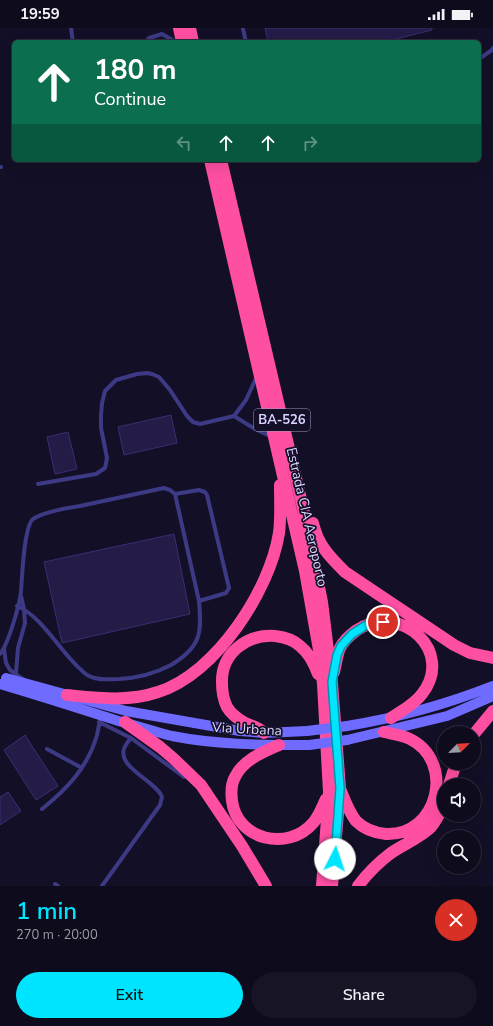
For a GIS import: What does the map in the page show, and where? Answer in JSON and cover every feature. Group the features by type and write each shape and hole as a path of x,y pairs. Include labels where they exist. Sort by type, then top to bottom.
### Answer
{"highway":[{"path":"179,28 182,40"},
{"path":"190,28 193,40"},
{"name":"Estrada CIA Aeroporto","path":"210,162 305,571 319,650 327,683"},
{"name":"Estrada CIA Aeroporto","path":"221,162 304,516 322,602 334,790 332,886"},
{"path":"259,322 270,348 316,536 322,546 345,572 444,640 470,653 493,658"},
{"path":"68,695 121,699 148,695 170,688 185,680 202,667 236,628 254,601 266,578 279,532 281,467"},
{"path":"327,683 341,646 352,634 368,624 374,623 390,622 405,626 418,635 424,642 430,653 432,670 430,680 422,695 391,718"},
{"path":"264,733 258,728 237,718 227,706 223,697 223,670 230,655 236,648 251,639 266,635 293,640 300,645 327,683"},
{"path":"481,726 493,711"},
{"path":"125,722 160,747 201,785 242,846 266,886"},
{"path":"279,745 262,752 251,759 235,776 232,786 232,805 238,818 249,831 270,840 281,840 297,836 308,828 317,818 334,790 356,821 368,830 382,833 396,833 410,829 422,820 432,806 436,794 436,774 430,759 418,744 403,736 384,732"},
{"name":"Estrada CIA Aeroporto","path":"322,886 334,790"},
{"path":"358,886 379,864 391,854 424,833 431,827 437,818"}],"main road":[{"name":"Via Urbana","path":"0,677 126,711 240,731 264,733 307,731 391,718 426,710 493,686"},
{"name":"Via Urbana","path":"0,684 100,719 125,722 172,736 200,740 279,745 309,745 347,740 384,732 447,716 493,696"}],"lane":[{"path":"71,28 73,40"},
{"path":"243,29 246,40"},
{"path":"147,40 148,38 162,34 172,40"},
{"path":"481,57 493,48"},
{"path":"38,484 92,475 105,468 107,458 102,428 102,403 105,391 116,380 146,373 159,377 170,390 187,416 196,424 234,416 246,400 258,372"},
{"path":"234,416 274,437"},
{"path":"16,674 18,648 25,623 24,609 21,594 22,568 28,525 31,521 54,511 164,488 175,494 199,600 201,624 191,651 183,658 160,671 134,678 104,680 89,676 72,662 34,618 24,609 17,606"},
{"path":"175,494 199,490 205,492 222,554 229,588 228,592 199,600"},
{"path":"0,654 4,649 21,594"},
{"path":"4,649 10,670 30,685"},
{"path":"42,809 65,790 82,768 94,743 100,719 131,738 190,780 201,785"},
{"path":"102,886 162,801 160,793 156,787 133,769 125,759 123,754 124,750 131,738"},
{"path":"47,749 82,768"}],"building":[{"path":"265,28 432,28 432,30 392,40 268,40"},
{"path":"171,415 177,443 124,455 118,427"},
{"path":"68,432 77,469 55,474 47,437"},
{"path":"174,534 190,614 62,643 44,562"},
{"path":"25,735 58,786 36,800 4,750"},
{"path":"8,792 21,811 0,825 0,797"}],"route":[{"path":"335,859 340,788 332,682 337,655 341,646 352,634 368,624 383,622"}]}
